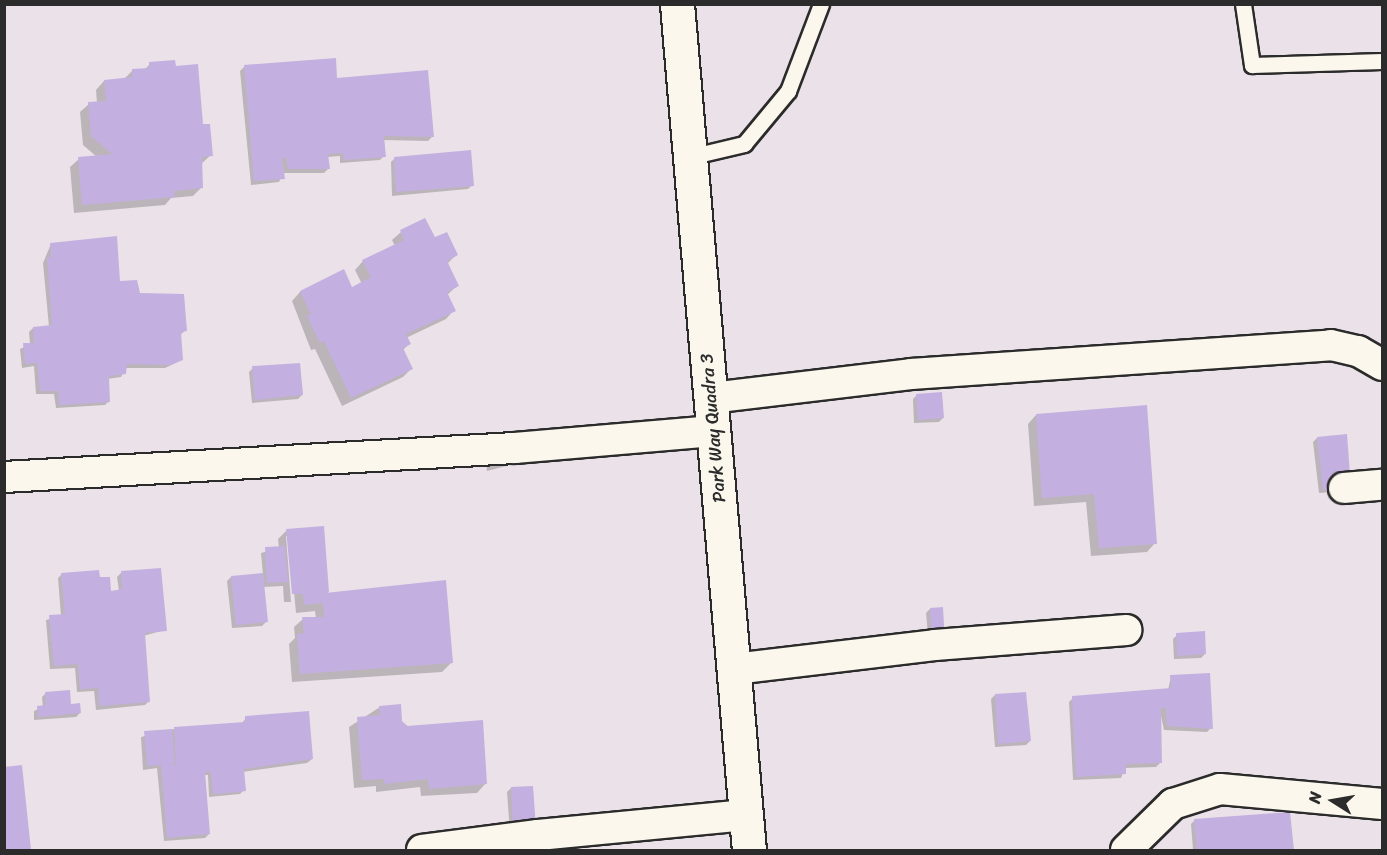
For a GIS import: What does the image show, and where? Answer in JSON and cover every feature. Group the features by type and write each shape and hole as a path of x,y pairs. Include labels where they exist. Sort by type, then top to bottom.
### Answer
{"street":[{"name":"Park Way Quadra 3","path":"677,4 749,850"},
{"path":"710,398 911,374 1331,345 1358,351 1383,365"},
{"path":"4,477 515,448 713,431"},
{"path":"1344,488 1383,485"},
{"path":"734,669 936,645 1126,630"},
{"path":"1126,850 1173,804 1220,789 1383,804"},
{"path":"422,850 538,835 746,815"}],"lane":[{"path":"689,157 744,144 788,91 821,4"},
{"path":"1244,4 1252,65 1383,61"}],"building":[{"path":"336,58 337,78 428,70 434,137 384,136 386,157 344,160 343,153 328,154 330,169 288,169 286,158 282,158 285,179 254,181 244,65"},
{"path":"175,60 176,66 198,64 203,124 210,124 213,156 202,157 203,188 174,191 175,197 82,205 78,157 112,154 91,136 88,102 106,101 104,80 132,77 132,69 149,68 149,62"},
{"path":"471,150 474,186 396,192 394,157"},
{"path":"425,218 435,237 447,232 458,255 447,261 459,286 447,292 456,311 406,334 411,344 403,348 413,369 351,398 324,341 320,343 307,316 311,314 300,291 344,269 352,287 371,277 362,260 404,240 400,230"},
{"path":"117,236 120,281 137,280 140,293 184,294 187,331 181,332 183,360 170,365 127,364 126,374 109,376 110,402 59,405 58,391 40,391 37,363 25,364 23,343 34,343 33,327 52,325 47,257 51,257 50,243"},
{"path":"300,363 303,395 255,400 252,366"},
{"path":"942,392 944,418 918,420 916,394"},
{"path":"1147,405 1157,544 1099,548 1094,494 1042,498 1036,414"},
{"path":"1347,434 1351,488 1323,490 1317,437"},
{"path":"324,526 329,592 325,593 446,580 453,663 300,674 297,634 304,633 302,617 324,617 323,603 304,605 303,594 292,594 286,529"},
{"path":"285,546 288,582 267,583 265,547"},
{"path":"161,568 167,631 145,633 150,702 99,706 98,688 80,689 78,664 54,666 49,615 65,614 61,573 99,570 100,577 110,577 111,591 122,589 121,571"},
{"path":"263,573 268,622 236,625 231,576"},
{"path":"943,607 945,643 932,641 930,608"},
{"path":"1205,631 1206,654 1177,656 1176,633"},
{"path":"1210,673 1213,729 1167,726 1166,708 1161,708 1162,763 1126,764 1126,774 1076,777 1072,696 1171,688 1170,675"},
{"path":"70,690 71,704 80,703 81,713 38,717 37,706 46,705 45,692"},
{"path":"1026,692 1031,741 998,744 995,694"},
{"path":"401,704 402,721 407,726 483,720 487,784 429,789 428,779 384,784 384,779 362,780 357,717 380,715 379,706"},
{"path":"309,711 313,759 244,769 246,791 239,792 213,794 211,772 205,772 210,834 167,838 161,765 147,766 144,731 172,729 175,764 168,765 176,765 174,727 245,722 245,716"},
{"path":"22,765 31,850 4,850 4,767"},
{"path":"533,786 536,828 513,829 511,787"},
{"path":"1290,812 1294,850 1197,850 1194,819"}]}
